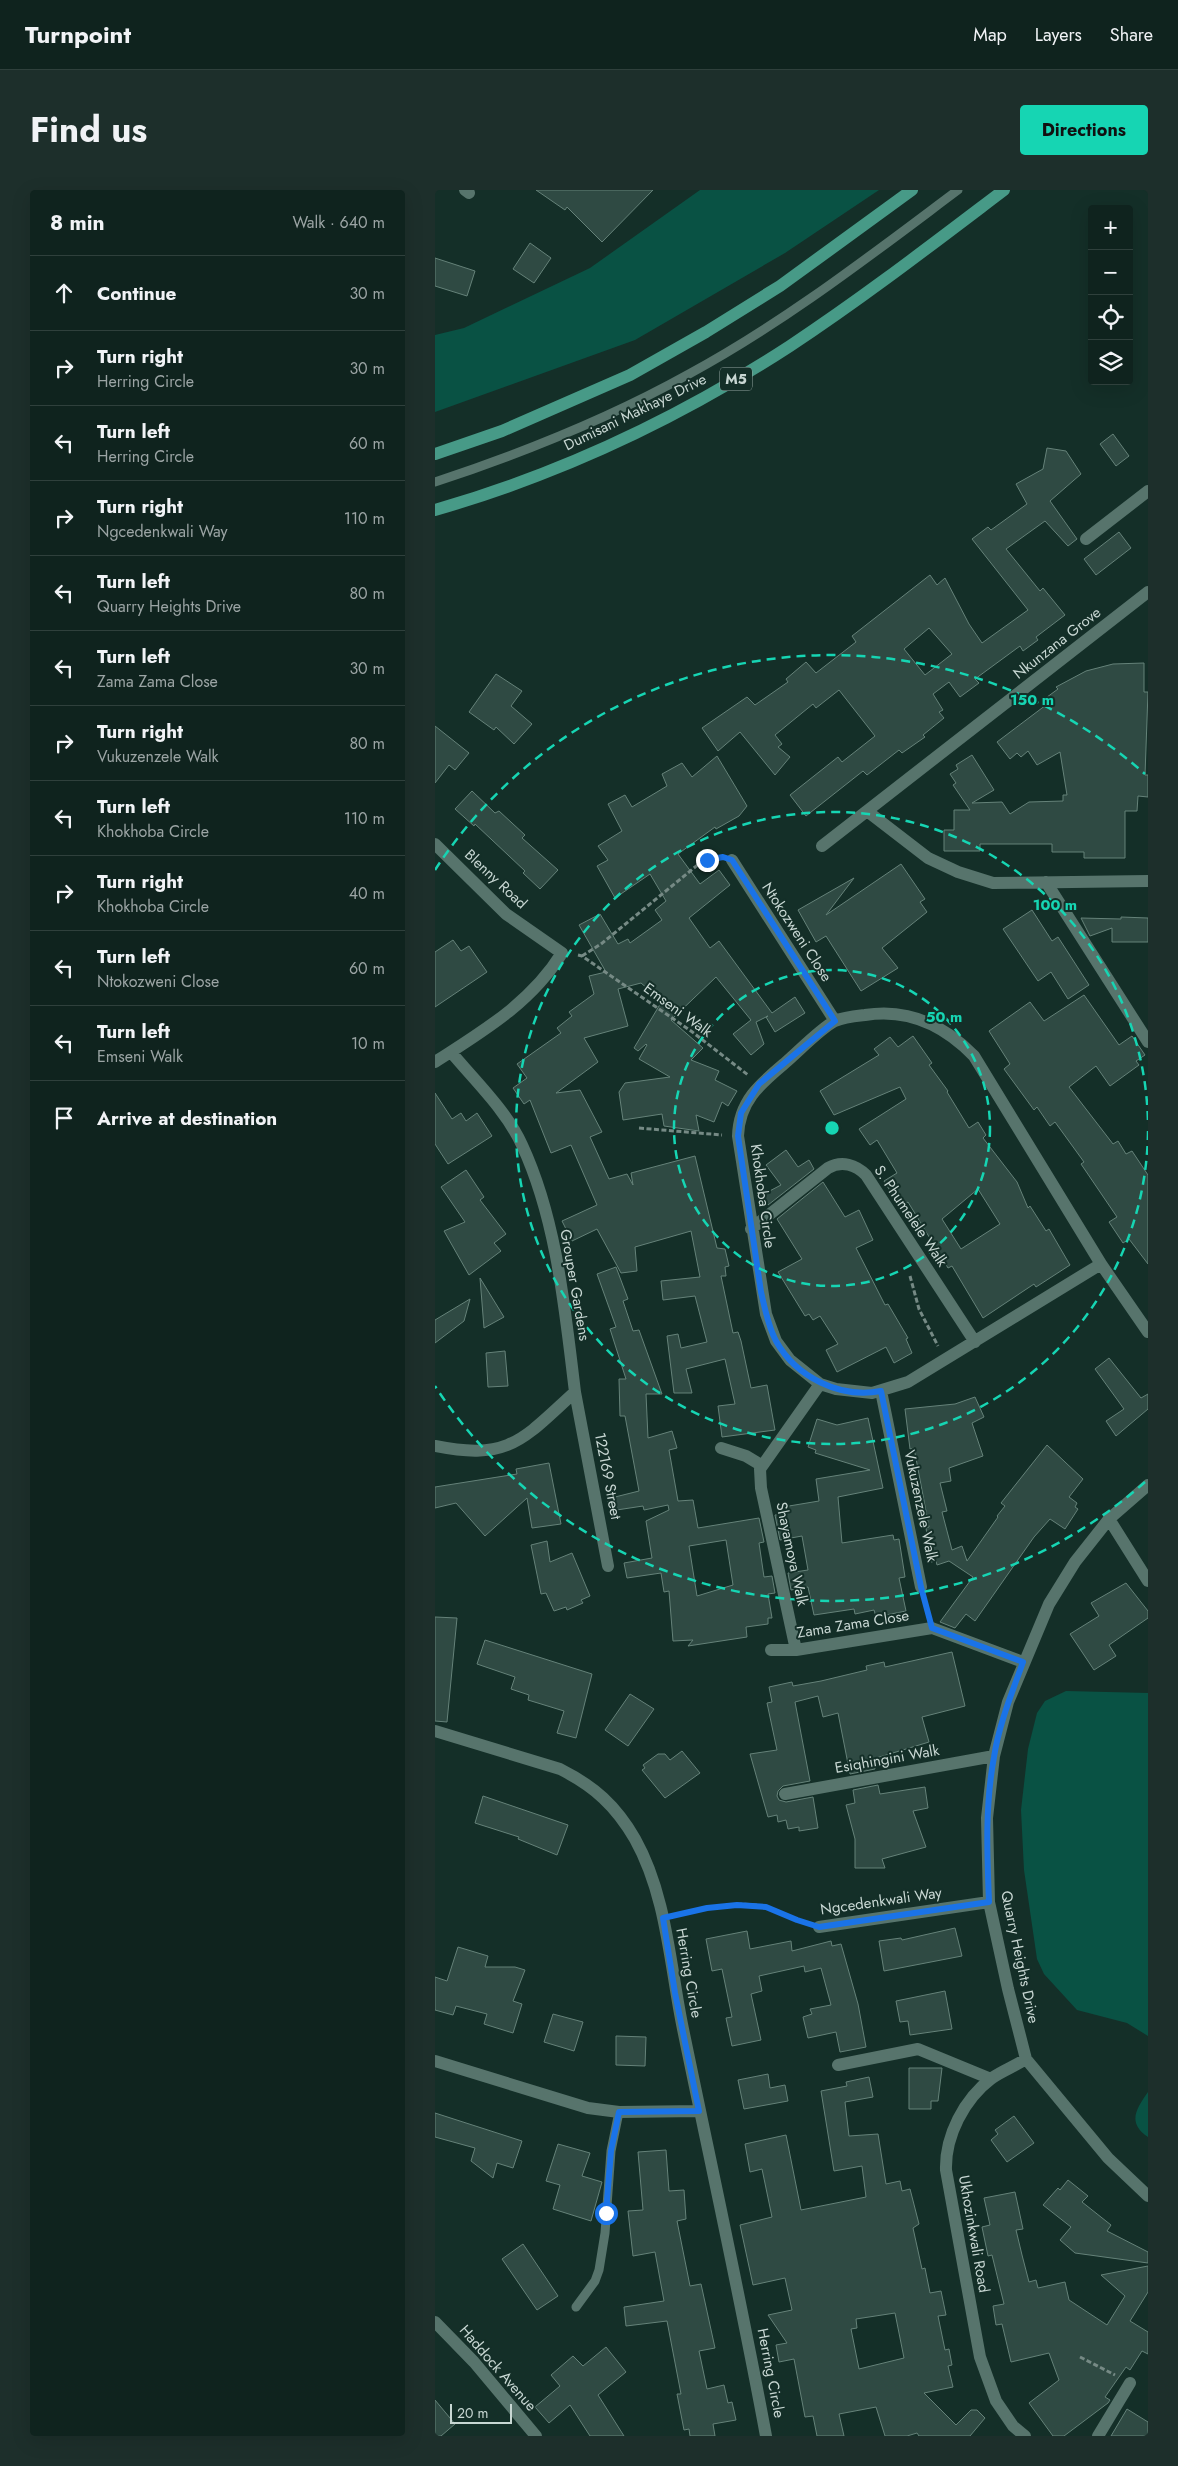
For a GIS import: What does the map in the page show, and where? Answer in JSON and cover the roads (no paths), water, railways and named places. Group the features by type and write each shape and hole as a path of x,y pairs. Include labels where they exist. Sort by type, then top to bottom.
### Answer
{"main road":[{"path":"435,454 502,431 638,370 706,332 780,286 912,190"},
{"name":"Dumisani Makhaye Drive","path":"435,510 517,484 605,448 731,382 837,314 1004,190"}],"street":[{"path":"1086,538 1148,490"},
{"name":"Nkunzana Grove","path":"822,846 1148,592"},
{"path":"867,811 928,858 958,872 993,883 1148,881"},
{"name":"Blenny Road","path":"435,844 506,914 562,953 552,970 520,1004 451,1052"},
{"name":"Ntokozweni Close","path":"732,860 835,1021"},
{"path":"1046,882 1143,1026 1148,1042"},
{"name":"Khokhoba Circle","path":"1101,1264 908,1382 872,1393 836,1389 820,1384 790,1360 776,1341 766,1314 751,1229 738,1136 741,1113 759,1084 835,1021 882,1012 903,1014 937,1026 958,1040 974,1056 1101,1264 1148,1332"},
{"path":"435,1062 451,1052"},
{"name":"Grouper Gardens","path":"451,1052 493,1102 511,1128 521,1144 536,1182 564,1299 575,1392"},
{"name":"S. Phumelele Walk","path":"751,1229 828,1168 833,1165 854,1165 866,1175 975,1342"},
{"path":"721,1448 746,1456 761,1464 820,1384"},
{"name":"Vukuzenzele Walk","path":"881,1391 921,1587"},
{"path":"435,1446 470,1452 505,1448 536,1428 575,1392"},
{"name":"122169 Street","path":"575,1392 608,1566"},
{"name":"Shayamoya Walk","path":"761,1464 761,1488 796,1650"},
{"name":"Quarry Heights Drive","path":"1148,1485 1109,1519 1075,1562 1049,1604 1023,1662 1008,1702 994,1756 987,1818 989,1902 1026,2059 1108,2158 1148,2196"},
{"path":"1109,1519 1148,1581"},
{"name":"Zama Zama Close","path":"771,1650 796,1650 932,1628 1023,1662"},
{"name":"Herring Circle","path":"435,1731 560,1768 578,1778 613,1805 639,1848 649,1870 663,1918 675,1993 766,2436"},
{"name":"Esiqhingini Walk","path":"785,1794 994,1756"},
{"name":"Ngcedenkwali Way","path":"819,1927 989,1902"},
{"path":"838,2065 918,2049 991,2079"},
{"name":"Ukhozinkwali Road","path":"1025,2436 1009,2431 980,2357 946,2170 945,2155 958,2117 968,2103 991,2079 1026,2059"},
{"path":"435,2061 588,2108 619,2112 699,2111"},
{"name":"Haddock Avenue","path":"435,2322 474,2362 536,2436"},
{"path":"1098,2436 1130,2382"}],"lane":[{"path":"435,482 567,434 690,374 776,322 958,190"},
{"path":"577,2307 595,2281 600,2263 605,2234 611,2151 619,2112"}]}
